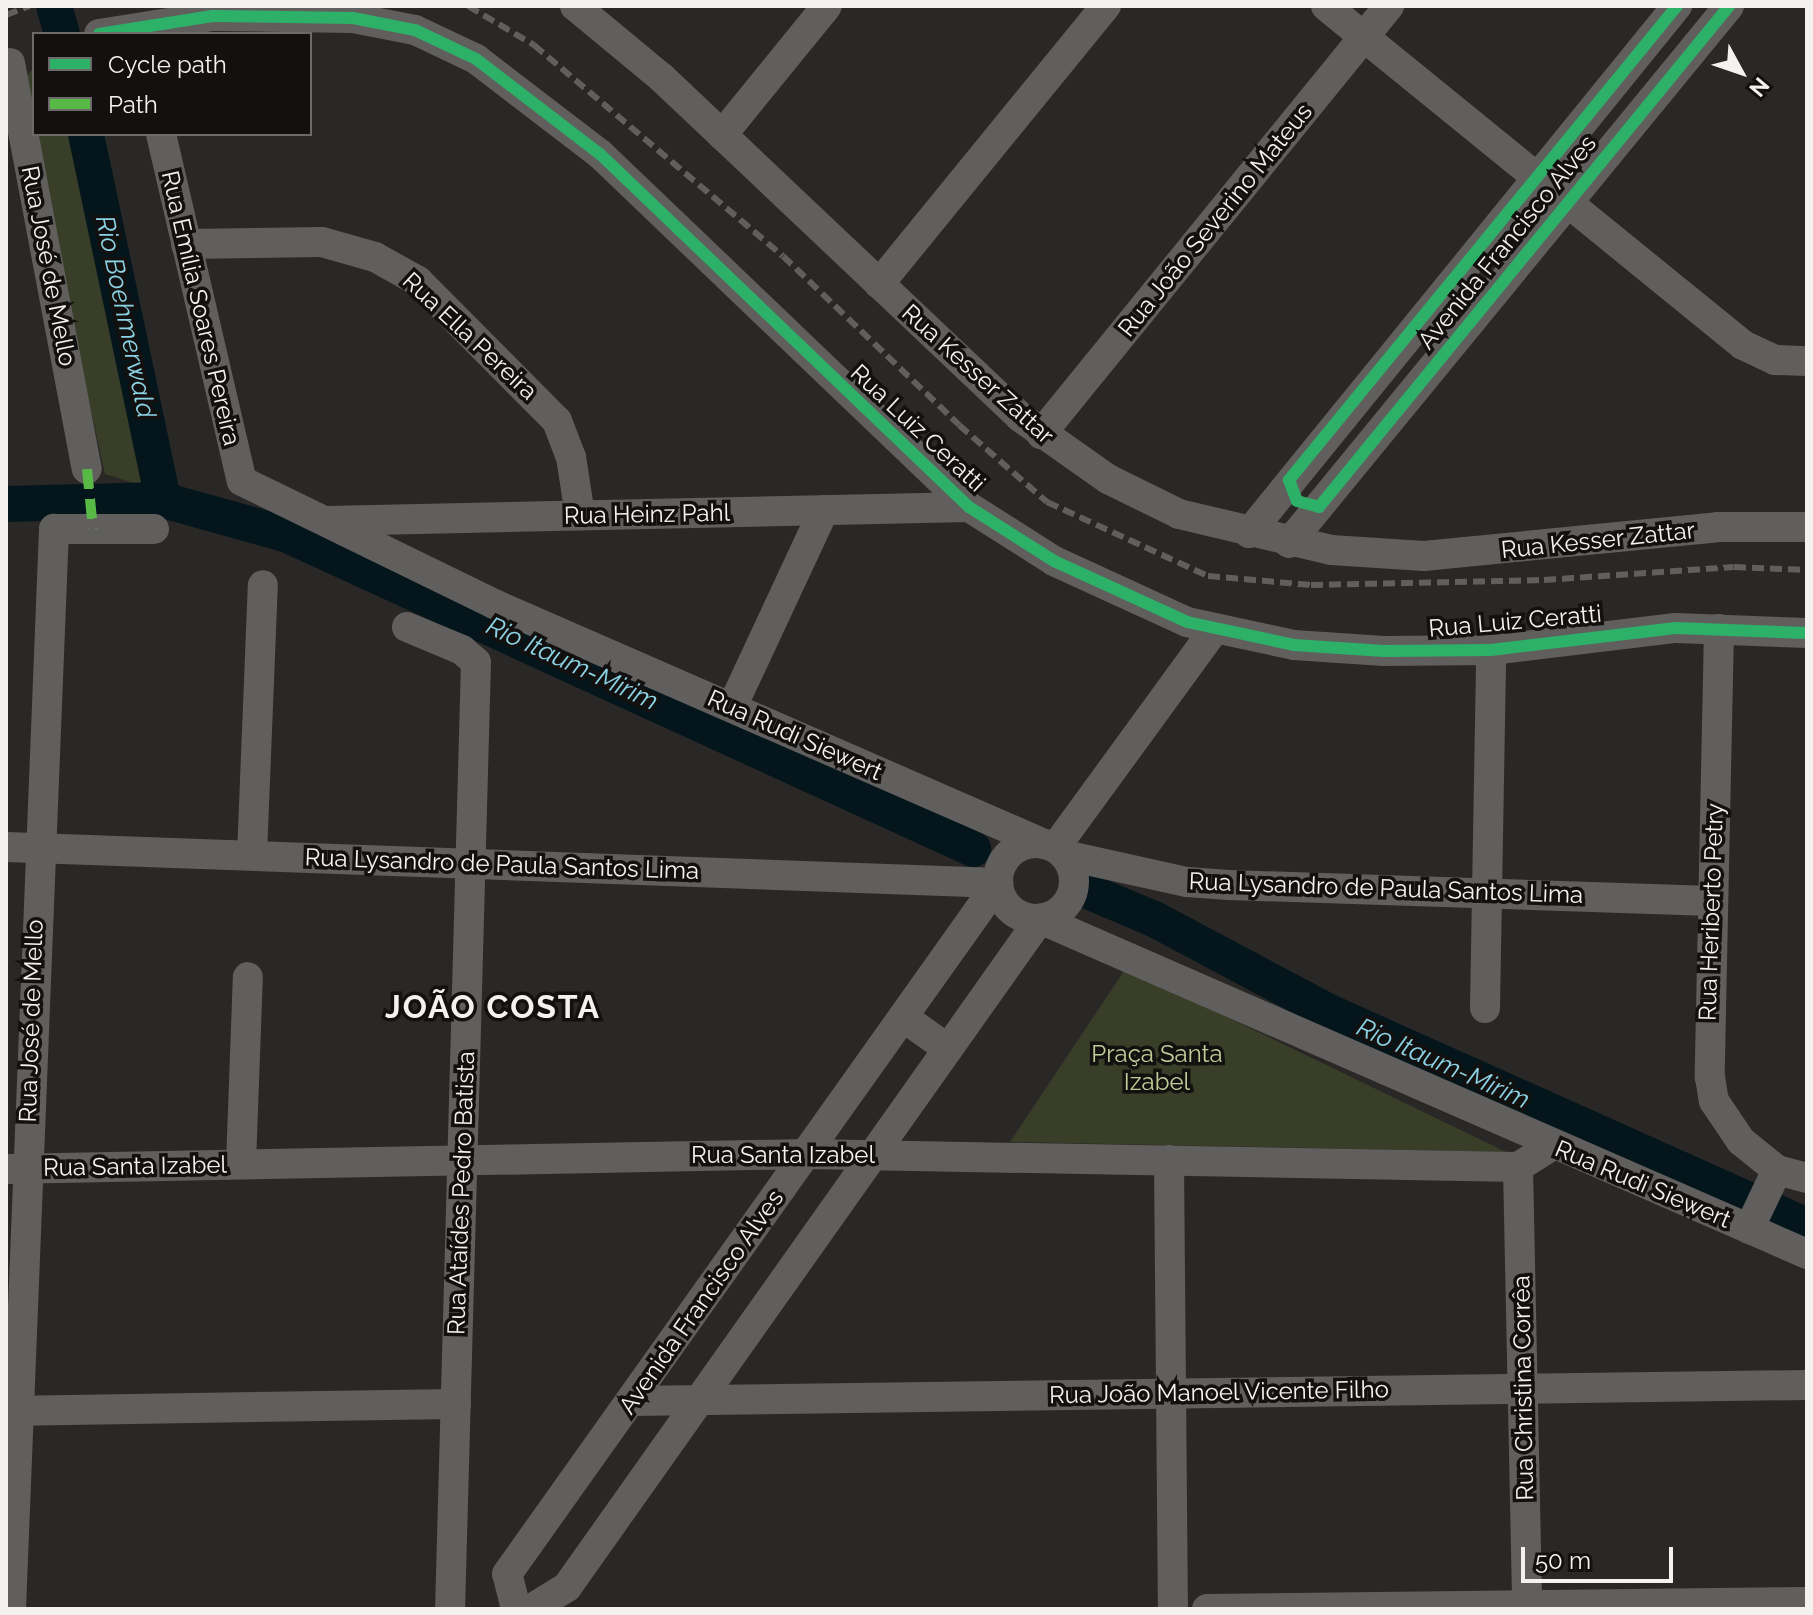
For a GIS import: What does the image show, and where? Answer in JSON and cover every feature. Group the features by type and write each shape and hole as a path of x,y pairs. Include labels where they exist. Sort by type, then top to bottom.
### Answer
{"street":[{"name":"Rua Kesser Zattar","path":"575,6 722,135 1041,434 1139,496 1249,533 1289,543 1424,556 1718,527 1807,527"},
{"path":"722,135 827,6"},
{"path":"879,284 1106,6"},
{"path":"1326,6 1743,345 1775,360 1807,361"},
{"name":"Rua João Severino Mateus","path":"1041,434 1389,6"},
{"name":"Avenida Francisco Alves","path":"1249,533 1677,6"},
{"name":"Avenida Francisco Alves","path":"1289,543 1729,6"},
{"name":"Rua Luiz Ceratti","path":"136,30 213,16 353,18 415,30 476,59 600,154 969,507 1106,588 1213,631 1342,650 1491,650 1640,631 1719,629 1807,633"},
{"name":"Rua José de Mello","path":"17,60 87,469"},
{"name":"Rua Emília Soares Pereira","path":"161,136 242,481"},
{"name":"Rua Ella Pereira","path":"186,244 322,242 375,257 418,281 557,421 571,457 580,515"},
{"path":"1289,480 1297,501 1319,507"},
{"name":"Rua Rudi Siewert","path":"242,481 481,598 1055,849"},
{"name":"Rua Heinz Pahl","path":"325,521 969,507"},
{"path":"732,707 824,510"},
{"name":"Rua José de Mello","path":"11,1609 16,1169 38,848 54,529 154,529"},
{"path":"252,855 263,585"},
{"name":"Rua Ataídes Pedro Batista","path":"407,627 462,650 476,662 450,1609"},
{"name":"Rua Heriberto Petry","path":"1719,629 1707,1048 1714,1101 1741,1141 1777,1170"},
{"path":"1055,849 1213,631"},
{"path":"1485,1008 1491,650"},
{"name":"Rua Lysandro de Paula Santos Lima","path":"6,847 998,883"},
{"path":"1040,919 1016,914 998,883 1012,852 1055,849"},
{"path":"531,1609 567,1587 1040,919 1069,900 1074,877 1055,849"},
{"name":"Rua Lysandro de Paula Santos Lima","path":"1055,849 1187,882 1711,901"},
{"name":"Avenida Francisco Alves","path":"516,1609 507,1574 998,883"},
{"name":"Rua Rudi Siewert","path":"1040,919 1807,1254"},
{"path":"241,1164 248,977"},
{"path":"903,1017 948,1049"},
{"path":"1518,1167 1553,1145"},
{"name":"Rua Santa Izabel","path":"16,1169 806,1154 1518,1167"},
{"path":"1169,1160 1173,1609"},
{"name":"Rua Christina Corrêa","path":"1518,1167 1527,1607"},
{"path":"1749,1229 1777,1170 1807,1178"},
{"name":"Rua João Manoel Vicente Filho","path":"631,1401 1807,1385"},
{"path":"12,1411 456,1404"},
{"path":"1207,1609 1807,1602"}],"green space":[{"path":"32,70 32,136 105,136 165,448 140,485 105,474 20,85"},
{"name":"Praça Santa Izabel","path":"1126,968 1506,1152 1010,1142"}],"waterway":[{"name":"Rio Boehmerwald","path":"54,6 61,32"},
{"name":"Rio Boehmerwald","path":"86,136 163,500"},
{"name":"Rio Itaum-Mirim","path":"6,504 163,500 285,534 973,849"},
{"name":"Rio Itaum-Mirim","path":"1085,890 1154,919 1329,1012 1807,1226"}],"railway":[{"path":"6,15 29,6"},
{"path":"468,6 534,45 783,256 959,425 1047,502 1208,576 1311,585 1544,580 1734,567 1807,570"}],"marked path":[{"path":"87,469 93,529"}],"cycle path":[{"path":"1677,6 1289,480 1297,501 1319,507 1729,6"},
{"path":"112,32 213,16 353,18 415,30 476,59 600,154 969,507 1054,561 1187,622 1294,645 1384,651 1491,650 1676,628 1807,633"}],"district":[{"name":"JOÃO COSTA","path":"493,1007"}]}
